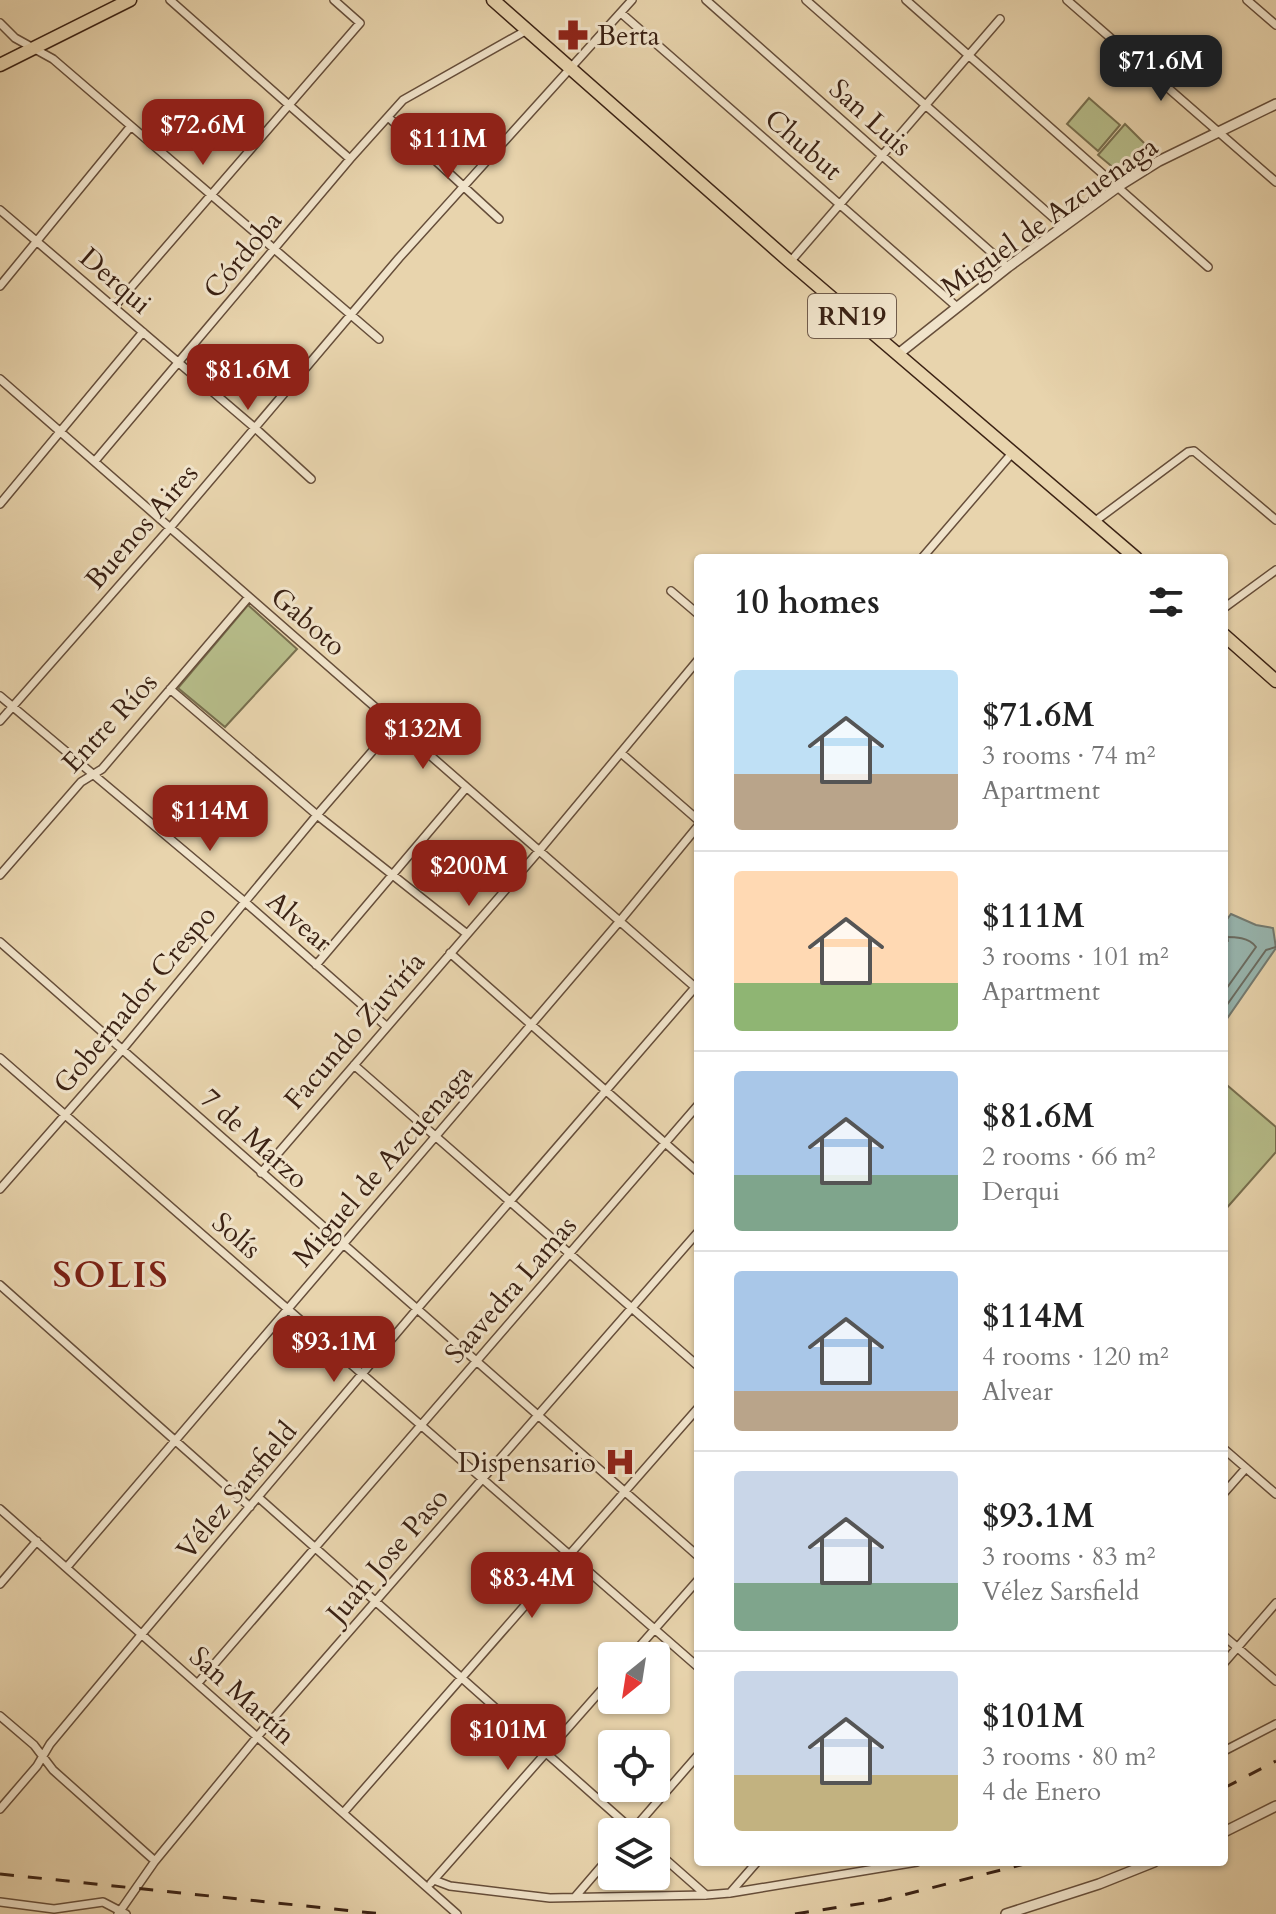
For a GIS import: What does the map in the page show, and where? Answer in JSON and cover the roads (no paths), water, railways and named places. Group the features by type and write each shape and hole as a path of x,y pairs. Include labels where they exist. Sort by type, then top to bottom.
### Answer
{"main road":[{"path":"0,65 130,0"},
{"name":"RN19","path":"493,0 897,355 1131,554"},
{"path":"1228,639 1276,681"}],"street":[{"path":"170,0 350,159"},
{"path":"114,307 360,23 334,0"},
{"name":"Buenos Aires","path":"0,721 169,529 350,315 632,0"},
{"name":"San Luis","path":"706,0 1008,267"},
{"path":"806,0 1064,227"},
{"path":"906,0 1208,267"},
{"path":"1067,0 1276,182"},
{"path":"1247,0 1276,25"},
{"name":"Chubut","path":"621,13 957,307"},
{"path":"790,262 1000,19"},
{"path":"0,23 15,38 53,59 379,339"},
{"name":"Córdoba","path":"95,461 350,159 408,96 527,30"},
{"name":"Miguel de Azcuenaga","path":"897,355 1008,267 1119,186 1159,161 1276,104"},
{"path":"388,117 499,219"},
{"path":"0,286 131,126"},
{"name":"Derqui","path":"0,210 311,479"},
{"path":"0,504 143,332"},
{"name":"Gaboto","path":"0,379 694,984"},
{"path":"1094,522 1188,452 1194,451 1276,520"},
{"path":"925,554 1013,452"},
{"path":"1228,605 1276,570"},
{"path":"671,591 694,611"},
{"name":"Entre Ríos","path":"0,875 81,782 102,769 248,598"},
{"name":"Facundo Zuviría","path":"261,1173 539,851 694,665"},
{"path":"170,689 317,815 467,934"},
{"name":"Alvear","path":"0,696 245,902 386,1026"},
{"name":"Gobernador Crespo","path":"0,1189 122,1050 395,725"},
{"path":"621,753 694,817"},
{"path":"316,965 466,788"},
{"name":"Miguel de Azcuenaga","path":"67,1567 694,831"},
{"name":"7 de Marzo","path":"0,942 694,1552"},
{"path":"450,953 694,1168"},
{"name":"Vélez Sarsfield","path":"0,1809 37,1766 50,1744 417,1309 694,990"},
{"name":"Solís","path":"0,1058 694,1663"},
{"path":"354,1065 694,1362"},
{"name":"Saavedra Lamas","path":"198,1683 694,1110"},
{"name":"Juan Jose Paso","path":"122,1913 155,1861 257,1737 694,1237"},
{"path":"0,1285 250,1507"},
{"path":"344,1812 694,1413"},
{"path":"1228,1452 1276,1494"},
{"path":"1228,1488 1246,1468"},
{"path":"258,1497 618,1818"},
{"name":"San Martín","path":"0,1509 457,1914"},
{"path":"0,1584 37,1541"},
{"path":"643,1642 694,1585"},
{"path":"1228,1658 1276,1603"},
{"path":"1228,1639 1276,1681"},
{"path":"427,1888 598,1694"},
{"path":"0,1716 53,1770 155,1861"},
{"path":"1228,1749 1276,1724"},
{"path":"644,1818 694,1760"},
{"path":"1228,1830 1276,1806"},
{"path":"670,1863 706,1895"},
{"path":"730,1893 754,1866"},
{"path":"434,1880 450,1886 550,1898 706,1895 891,1866"},
{"path":"1006,1914 1144,1866"},
{"path":"575,1897 598,1870"},
{"path":"0,1902 54,1909 103,1902 122,1913"}],"water":[{"path":"1231,914 1256,925 1273,928 1276,948 1228,1017 1228,941 1228,918"}],"railway":[{"path":"1228,1786 1276,1761"},
{"path":"795,1914 884,1900 1016,1866"},
{"path":"0,1874 382,1914"}],"place":[{"name":"Berta","path":"573,35"},
{"name":"Dispensario","path":"620,1462"}],"district":[{"name":"SOLIS","path":"111,1274"}]}
